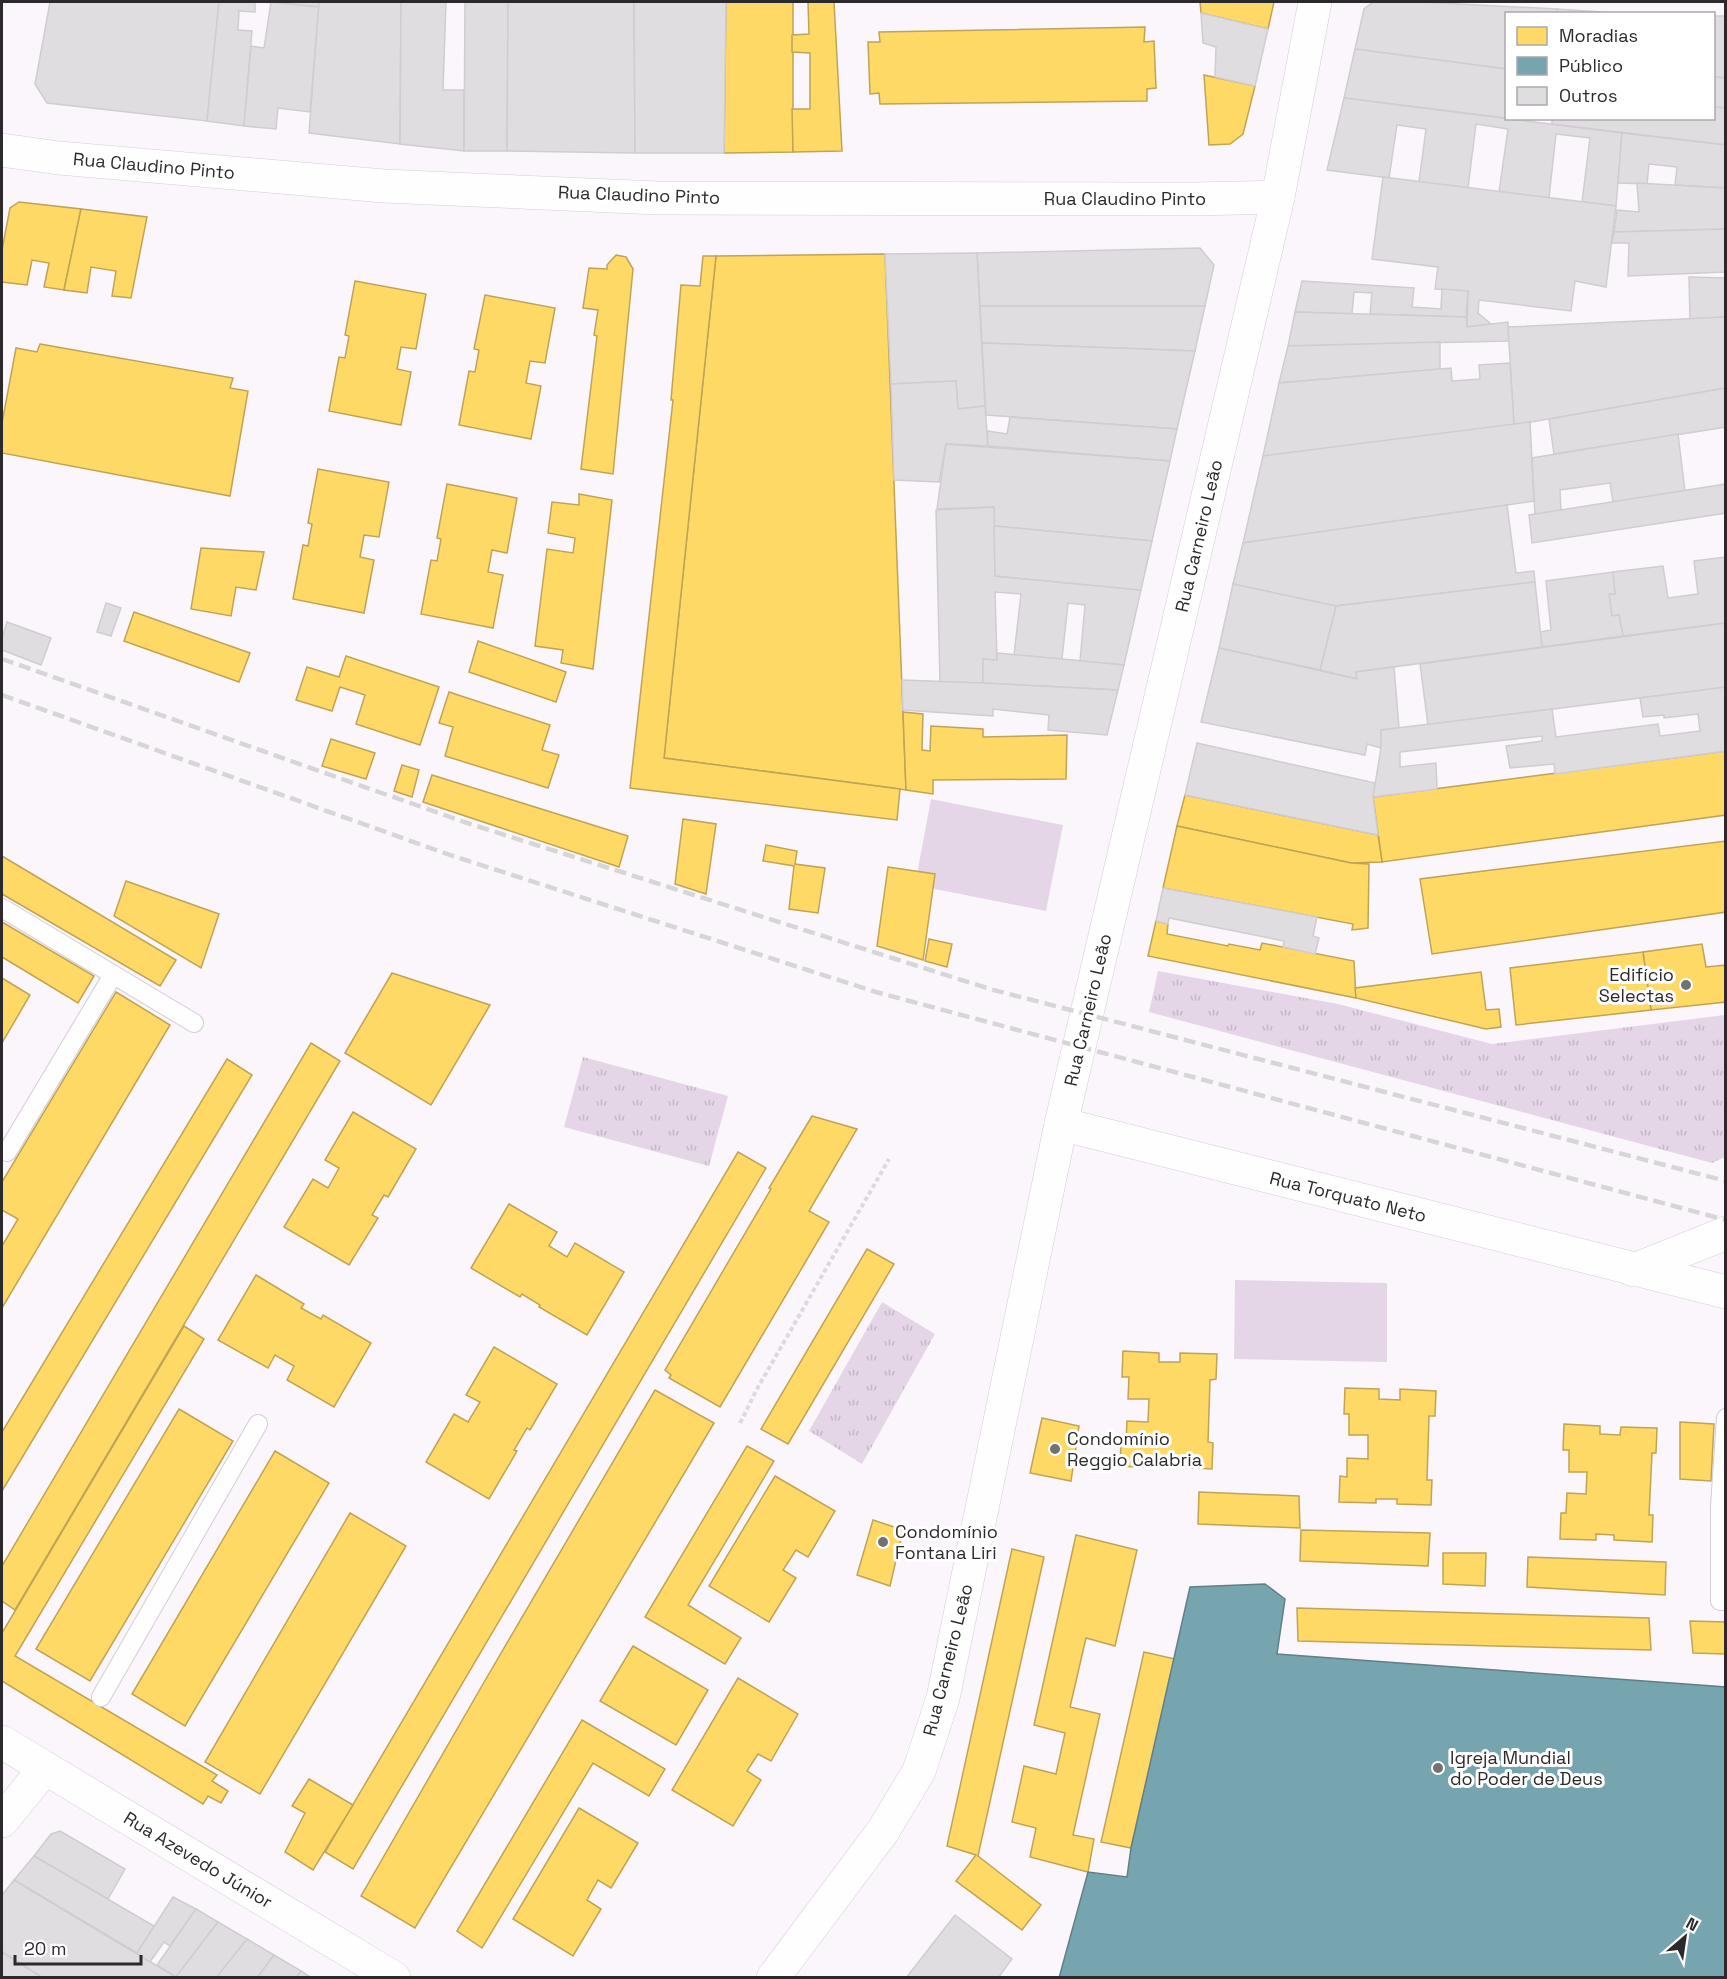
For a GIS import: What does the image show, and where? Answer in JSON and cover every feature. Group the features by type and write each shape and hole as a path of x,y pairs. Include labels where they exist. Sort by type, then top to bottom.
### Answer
{"street":[{"name":"Rua Carneiro Leão","path":"773,1977 883,1831 919,1771 943,1698 1061,1124 1278,197 1315,2"},
{"name":"Rua Claudino Pinto","path":"2,150 59,158 384,186 658,198 1194,199 1278,197"},
{"name":"Rua Torquato Neto","path":"1061,1124 1725,1292"},
{"path":"1634,1270 1725,1233"},
{"name":"Rua Azevedo Júnior","path":"2,1742 393,1977"},
{"path":"2,1821 45,1768"}],"lane":[{"path":"2,908 194,1023"},
{"path":"7,1152 113,975"},
{"path":"1725,1419 1720,1506 1720,1601 1725,1601"},
{"path":"101,1697 258,1425"}],"path":[{"path":"740,1423 757,1389 889,1159"}],"green space":[{"path":"931,799 1063,825 1046,911 915,885"},
{"path":"1158,971 1338,1004 1492,1044 1725,1015 1725,1157 1712,1163 1149,1012"},
{"path":"583,1057 728,1096 709,1166 564,1127"},
{"path":"1235,1280 1387,1283 1387,1362 1234,1359"},
{"path":"882,1302 935,1334 862,1464 809,1431"}],"building: Moradias":[{"path":"726,2 793,2 793,152 724,153"},
{"path":"808,2 834,2 842,151 793,152 792,109 810,109 810,53 792,52 792,35 809,34"},
{"path":"1200,2 1274,2 1268,29 1201,13"},
{"path":"1145,27 1144,42 1154,41 1156,88 1147,89 1147,101 880,104 879,93 870,94 868,42 880,42 879,32"},
{"path":"1204,75 1255,86 1243,134 1230,144 1209,145"},
{"path":"19,202 81,209 64,290 44,287 49,263 32,260 27,285 2,282 2,250 10,208"},
{"path":"81,209 147,217 131,298 112,296 116,271 91,267 87,293 64,290"},
{"path":"885,254 906,790 664,758 716,256"},
{"path":"616,255 626,257 633,269 613,474 581,469 598,310 583,308 589,268 607,269 607,265"},
{"path":"703,256 716,256 664,758 900,789 897,820 630,788 673,400 671,400 681,285 700,286"},
{"path":"355,281 426,294 416,349 401,347 397,369 411,372 401,425 329,411 339,357 345,358 349,336 345,335"},
{"path":"485,295 555,308 545,363 530,361 526,383 541,386 531,439 459,425 469,371 475,372 479,350 474,349"},
{"path":"40,344 233,378 230,388 248,391 230,496 2,453 2,423 16,348 37,352"},
{"path":"318,469 389,482 379,537 364,535 360,557 374,560 364,613 293,599 303,545 308,546 312,524 308,523"},
{"path":"447,484 517,498 507,553 492,550 488,572 503,575 493,628 421,614 431,560 437,561 441,539 437,538"},
{"path":"579,494 612,500 593,669 561,663 563,650 535,646 547,549 573,553 575,538 548,533 552,502 579,505"},
{"path":"201,548 264,552 256,590 236,587 231,616 191,609"},
{"path":"134,612 250,653 239,682 124,641"},
{"path":"478,641 566,672 556,702 469,672"},
{"path":"346,656 439,687 420,745 356,724 365,695 340,687 332,711 296,700 307,667 339,677"},
{"path":"449,692 550,725 542,750 559,755 548,788 445,756 453,727 439,723"},
{"path":"903,712 923,714 922,750 930,751 931,726 983,729 983,737 1067,735 1066,779 933,780 933,794 906,790"},
{"path":"331,739 375,753 366,779 322,766"},
{"path":"1726,751 1726,815 1382,862 1373,797"},
{"path":"402,765 419,770 412,797 394,791"},
{"path":"432,775 628,836 619,867 423,802"},
{"path":"1185,795 1378,835 1382,862 1351,863 1177,826"},
{"path":"683,819 716,824 706,894 675,884"},
{"path":"1177,826 1351,863 1369,864 1368,928 1352,930 1353,924 1163,888"},
{"path":"1726,841 1726,912 1432,954 1420,879"},
{"path":"766,845 797,851 795,864 825,868 818,913 789,909 794,866 763,861"},
{"path":"2,856 176,960 160,986 2,894"},
{"path":"888,867 935,874 923,960 877,946"},
{"path":"126,881 219,914 201,968 114,916"},
{"path":"1156,921 1168,924 1167,934 1260,950 1262,943 1354,961 1356,998 1148,956"},
{"path":"2,922 94,976 78,1003 2,957"},
{"path":"929,939 952,944 947,967 925,961"},
{"name":"Edifício Selectas","path":"1702,944 1706,967 1726,965 1726,1002 1651,1010 1643,952"},
{"path":"1643,952 1651,1010 1516,1025 1510,968"},
{"path":"1481,972 1486,1010 1499,1009 1501,1027 1486,1029 1356,998 1355,988"},
{"path":"392,973 490,1005 431,1105 345,1053"},
{"path":"2,978 30,995 2,1043"},
{"path":"116,992 170,1025 2,1308 2,1246 18,1219 2,1210 2,1182"},
{"path":"311,1043 340,1061 15,1610 2,1601 2,1566"},
{"path":"227,1059 252,1075 2,1491 2,1432"},
{"path":"353,1112 416,1149 388,1197 384,1195 372,1215 378,1218 349,1265 284,1227 313,1179 328,1188 339,1168 325,1160"},
{"path":"812,1116 857,1129 809,1211 829,1222 720,1407 669,1378 671,1375 665,1370"},
{"path":"738,1152 766,1168 353,1869 325,1852"},
{"path":"509,1204 557,1232 549,1246 567,1257 575,1243 624,1272 587,1335 539,1307 540,1305 522,1294 520,1297 471,1268"},
{"path":"867,1249 894,1264 788,1444 761,1429"},
{"path":"256,1275 304,1304 301,1308 321,1319 323,1315 371,1343 334,1407 287,1380 294,1366 275,1355 268,1368 218,1340"},
{"path":"184,1326 204,1339 15,1656 217,1775 212,1781 228,1791 221,1803 208,1796 203,1804 2,1681 2,1633"},
{"path":"494,1347 557,1384 530,1430 527,1428 514,1450 517,1451 489,1499 426,1462 454,1414 468,1422 480,1402 466,1395"},
{"path":"1123,1351 1159,1353 1159,1362 1180,1362 1180,1353 1217,1354 1216,1379 1210,1380 1208,1442 1213,1443 1212,1469 1177,1467 1177,1463 1157,1462 1157,1468 1120,1466 1121,1441 1126,1441 1127,1421 1148,1422 1149,1399 1128,1399 1129,1377 1122,1377"},
{"path":"1345,1388 1379,1389 1379,1399 1400,1400 1400,1389 1436,1391 1435,1416 1429,1416 1427,1480 1432,1480 1431,1505 1397,1504 1397,1499 1376,1499 1376,1503 1339,1502 1340,1476 1347,1477 1347,1458 1368,1459 1368,1435 1349,1435 1349,1414 1344,1414"},
{"path":"655,1390 714,1423 415,1928 361,1896"},
{"path":"179,1409 233,1441 90,1681 36,1649"},
{"name":"Condomínio Reggio Calabria","path":"1042,1418 1079,1426 1071,1481 1030,1473"},
{"path":"1680,1422 1714,1424 1711,1481 1680,1479"},
{"path":"1564,1424 1600,1426 1600,1434 1620,1435 1621,1427 1657,1428 1656,1453 1652,1453 1649,1515 1653,1515 1652,1542 1614,1540 1614,1535 1596,1534 1596,1540 1560,1539 1561,1513 1566,1513 1567,1493 1586,1494 1587,1472 1569,1472 1569,1450 1563,1450"},
{"path":"747,1446 774,1461 688,1605 741,1638 725,1664 645,1617"},
{"path":"275,1451 329,1483 185,1726 132,1694"},
{"path":"775,1476 835,1511 808,1557 796,1550 783,1570 796,1578 769,1622 709,1586"},
{"path":"1199,1492 1299,1496 1300,1528 1198,1524"},
{"path":"350,1513 406,1546 260,1794 205,1762"},
{"name":"Condomínio Fontana Liri","path":"873,1520 903,1530 890,1586 857,1575"},
{"path":"1301,1530 1430,1533 1428,1566 1300,1561"},
{"path":"1076,1535 1137,1550 1115,1646 1086,1638 1070,1707 1100,1714 1073,1835 1094,1839 1088,1872 1030,1857 1036,1828 1012,1822 1024,1766 1056,1774 1065,1733 1034,1725"},
{"path":"1012,1549 1044,1557 978,1856 1041,1905 1022,1930 956,1881 976,1855 947,1846"},
{"path":"1443,1553 1486,1553 1485,1586 1443,1584"},
{"path":"1528,1557 1666,1562 1665,1595 1527,1587"},
{"path":"1297,1608 1649,1618 1651,1650 1298,1641"},
{"path":"1690,1621 1726,1622 1726,1654 1693,1653"},
{"path":"633,1646 708,1690 676,1745 600,1701"},
{"path":"1144,1652 1175,1659 1131,1848 1101,1842"},
{"path":"738,1678 798,1714 771,1761 758,1754 747,1771 761,1780 733,1826 672,1790"},
{"path":"582,1720 665,1769 649,1796 593,1763 482,1948 457,1931"},
{"path":"309,1779 353,1805 313,1870 285,1852 305,1813 292,1806"},
{"path":"579,1808 638,1843 611,1888 598,1880 587,1900 601,1909 573,1956 513,1919"}],"building: Público":[{"name":"Igreja Mundial do Poder de Deus","path":"1265,1584 1285,1599 1277,1654 1726,1687 1726,1978 1059,1978 1088,1872 1127,1877 1131,1848 1190,1587"}],"building: Outros":[{"path":"50,2 219,2 207,121 47,103 35,84"},
{"path":"219,2 255,2 255,12 239,11 238,30 252,31 244,126 207,121"},
{"path":"262,2 319,2 319,7"},
{"path":"271,2 319,7 310,112 278,108 276,129 244,126 251,46 264,48"},
{"path":"319,2 401,2 400,144 309,133"},
{"path":"401,2 446,2 443,90 464,90 464,151 400,144"},
{"path":"465,2 508,2 507,151 464,151"},
{"path":"508,2 634,2 635,153 507,151"},
{"path":"634,2 726,2 724,153 635,153"},
{"path":"1373,2 1420,2 1557,9 1556,12 1505,12 1505,69 1355,49 1364,9"},
{"path":"1557,9 1602,12 1556,12"},
{"path":"1201,13 1268,29 1255,86 1215,77 1216,47 1203,43"},
{"path":"1715,16 1726,16 1726,78 1715,77"},
{"path":"1355,49 1505,69 1505,118 1344,98"},
{"path":"1715,77 1726,78 1726,108 1715,107"},
{"path":"1344,98 1622,133 1616,206 1582,202 1590,138 1556,134 1549,198 1499,192 1508,129 1476,124 1468,188 1419,182 1426,129 1397,125 1389,178 1327,170"},
{"path":"1715,107 1726,108 1726,145 1552,124 1552,120 1715,120"},
{"path":"1622,133 1726,145 1726,188 1675,185 1677,167 1649,164 1647,184 1618,183"},
{"path":"1383,177 1616,206 1606,287 1575,281 1571,311 1479,300 1478,313 1491,324 1467,327 1468,291 1435,289 1438,267 1372,259"},
{"path":"1637,183 1726,188 1726,229 1614,232 1617,210 1639,212"},
{"path":"1726,229 1726,272 1628,276 1629,243 1612,243 1614,232"},
{"path":"1200,248 1214,265 1205,306 980,306 977,253"},
{"path":"977,253 985,406 958,409 956,381 891,384 885,254"},
{"path":"1689,277 1726,278 1726,317 1690,319"},
{"path":"1302,281 1414,288 1412,307 1441,309 1442,289 1468,291 1466,317 1370,314 1372,293 1354,292 1352,314 1295,312"},
{"path":"980,306 1205,306 1195,351 982,343"},
{"path":"1295,312 1466,317 1467,327 1508,322 1509,341 1288,346"},
{"path":"1726,317 1726,388 1514,425 1508,327"},
{"path":"1440,342 1440,369 1279,383 1288,346"},
{"path":"982,343 1195,351 1177,429 986,415"},
{"path":"1510,363 1514,425 1263,456 1279,383 1451,368 1452,381 1480,379 1479,365"},
{"path":"956,381 958,409 985,406 988,446 946,444 939,482 894,480 891,384"},
{"path":"1726,388 1726,427 1554,454 1549,419"},
{"path":"1010,417 1177,429 1170,461 988,446 987,431 1007,434"},
{"path":"1530,422 1534,501 1243,543 1263,456"},
{"path":"1678,434 1685,491 1613,502 1610,483 1560,490 1561,511 1535,515 1532,458"},
{"path":"946,444 1170,461 1152,541 994,526 994,507 937,509"},
{"path":"1726,484 1726,513 1532,543 1529,515"},
{"path":"1507,505 1516,573 1534,571 1535,582 1336,606 1233,584 1243,543"},
{"path":"994,507 995,576 1141,590 1124,665 1080,661 1085,605 1068,603 1062,659 1014,655 1021,594 995,592 997,660 983,659 983,683 940,682 936,510"},
{"path":"994,526 1152,541 1141,590 995,576"},
{"path":"1726,557 1726,623 1623,636 1619,615 1612,616 1609,594 1615,594 1613,572 1663,566 1668,598 1698,594 1694,561"},
{"path":"1613,572 1615,594 1609,594 1612,616 1619,615 1623,636 1542,647 1540,632 1551,630 1546,581"},
{"path":"1535,582 1542,647 1356,672 1357,679 1320,670 1336,606"},
{"path":"1233,584 1336,606 1320,670 1219,648"},
{"path":"106,603 121,608 111,636 97,632"},
{"path":"7,622 51,638 41,665 2,650 2,638"},
{"path":"1726,623 1726,687 1428,725 1420,664"},
{"path":"1219,648 1357,679 1356,672 1394,667 1399,728 1381,730 1381,748 1367,744 1365,755 1201,722"},
{"path":"997,653 1124,665 1118,690 983,683 983,659 997,660"},
{"path":"902,680 1118,690 1107,735 1048,730 1049,715 993,709 993,716 903,710"},
{"path":"1726,687 1726,751 1555,774 1554,764 1510,768 1506,746 1542,741 1542,736 1400,752 1400,767 1436,763 1437,789 1373,797 1381,748 1381,730 1552,709 1556,737 1658,724 1660,736 1700,731 1698,714 1664,718 1664,715 1643,717 1640,698"},
{"path":"1197,743 1375,783 1373,797 1378,835 1185,795"},
{"path":"1163,888 1317,917 1313,936 1319,938 1315,954 1283,947 1284,941 1169,918 1168,924 1156,921"},
{"path":"60,1831 125,1869 108,1899 34,1856 51,1834"},
{"path":"34,1856 154,1926 137,1953 14,1880"},
{"path":"14,1880 176,1977 43,1978 2,1952 2,1895"},
{"path":"173,1897 196,1909 170,1946 164,1942 150,1962 137,1953"},
{"path":"196,1909 218,1922 176,1977 157,1965"},
{"path":"955,1915 1012,1959 998,1978 906,1978"},
{"path":"218,1922 247,1939 216,1978 175,1978"},
{"path":"247,1939 274,1955 257,1978 216,1978"},
{"path":"2,1952 43,1978 2,1978"},
{"path":"274,1955 301,1971 296,1978 257,1978"},
{"path":"301,1971 312,1978 296,1978"}],"railway":[{"path":"2,659 464,822 990,989 1726,1181"},
{"path":"2,695 450,855 876,992 1726,1220"}],"place":[{"name":"Edifício Selectas","path":"1686,985"},
{"name":"Condomínio Reggio Calabria","path":"1055,1449"},
{"name":"Condomínio Fontana Liri","path":"883,1542"},
{"name":"Igreja Mundial do Poder de Deus","path":"1438,1768"}]}
